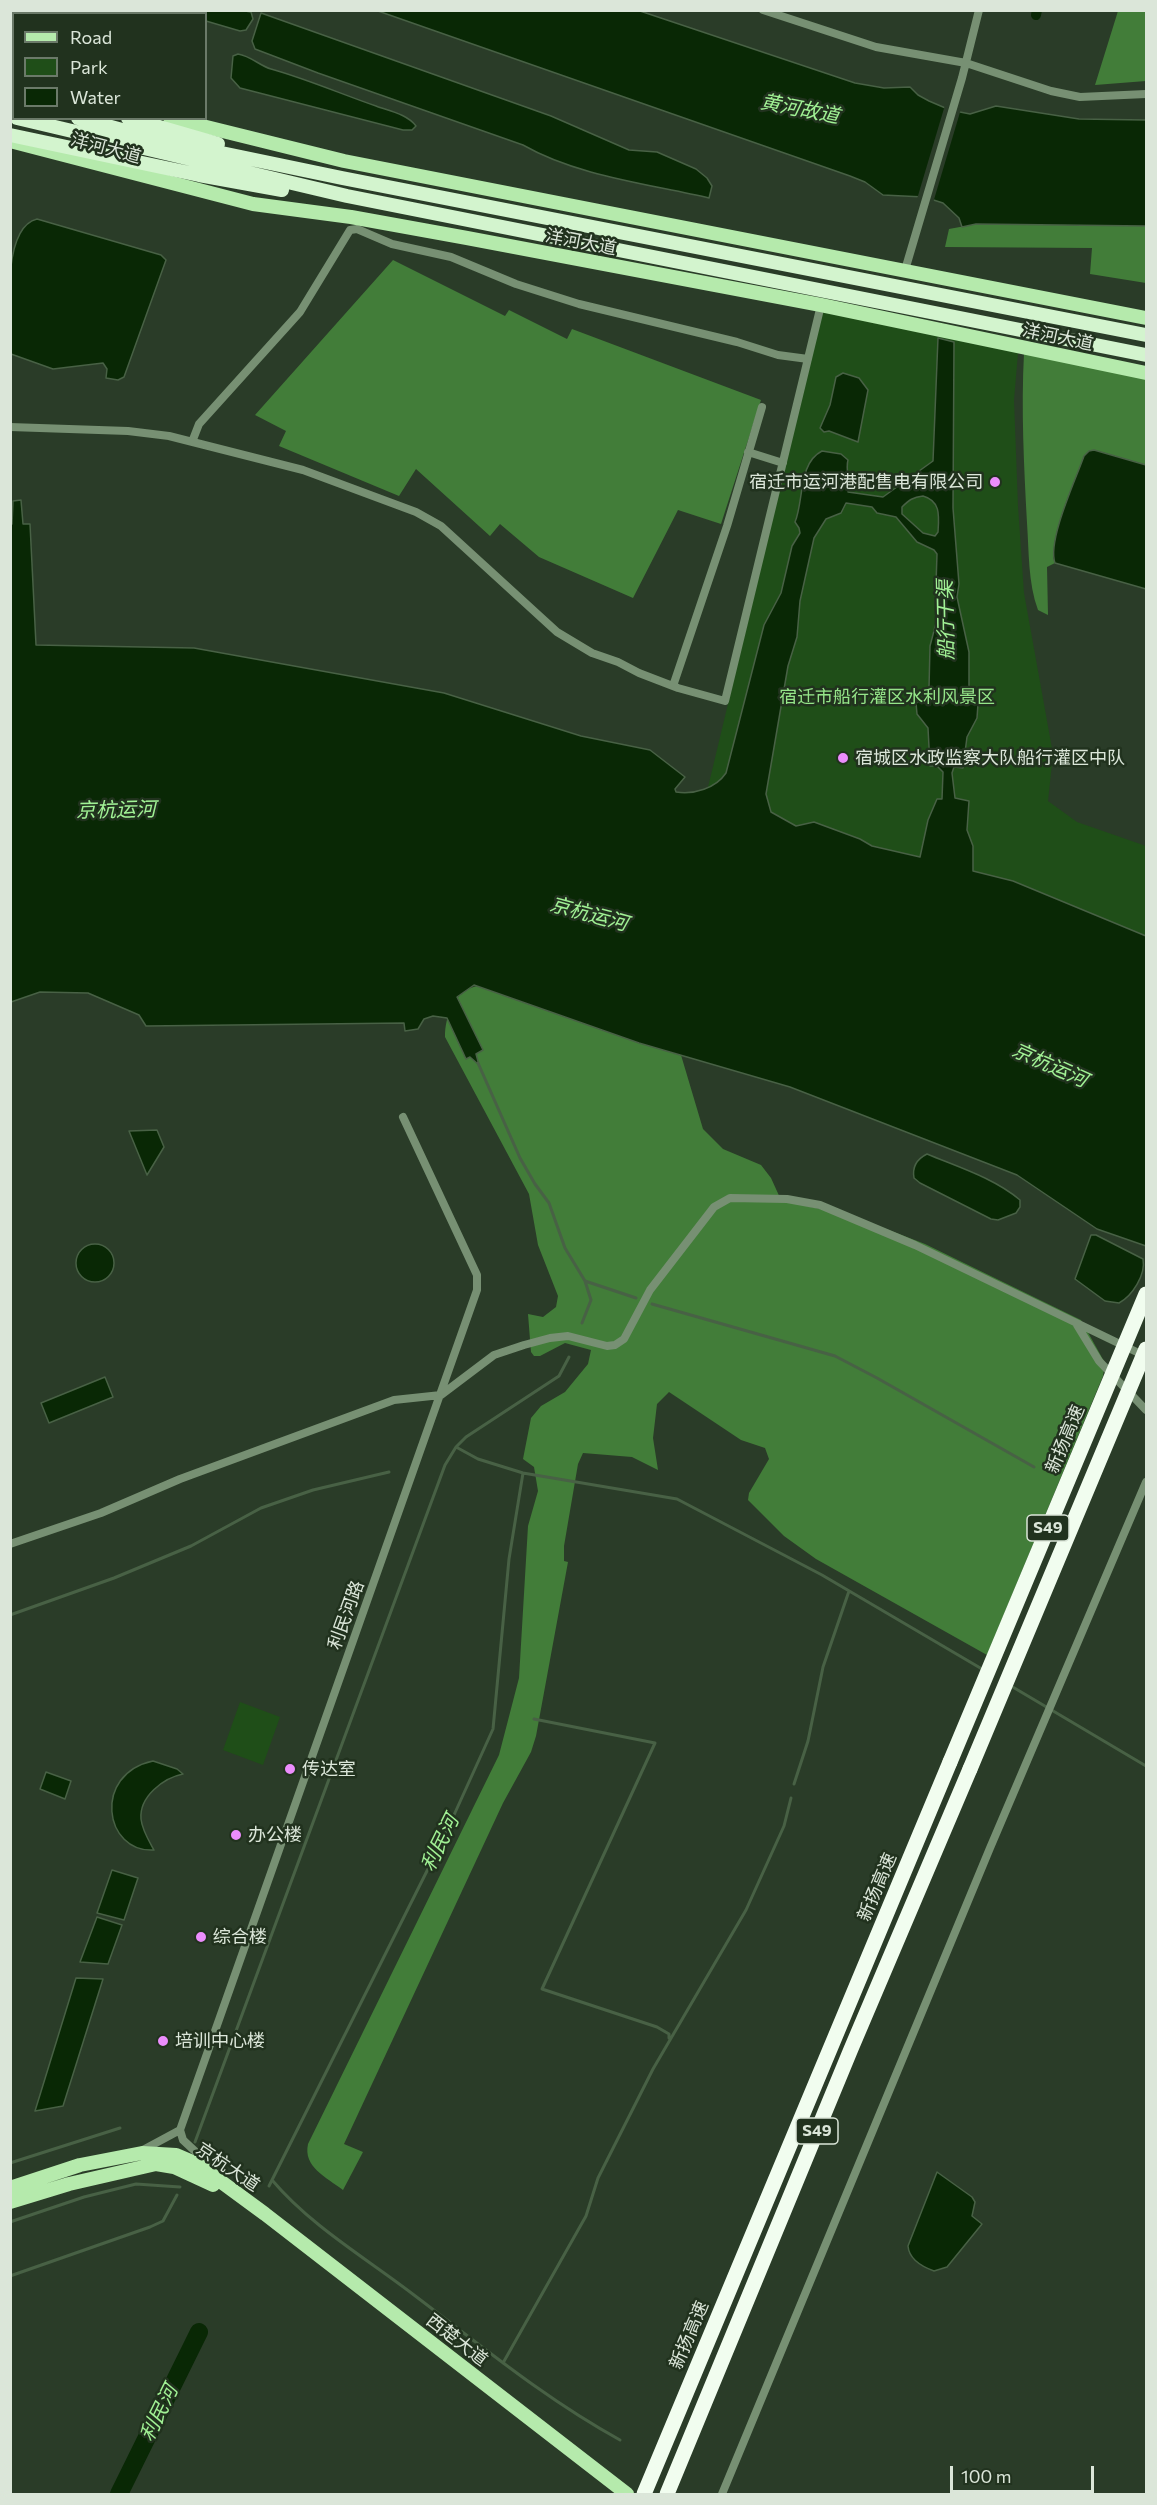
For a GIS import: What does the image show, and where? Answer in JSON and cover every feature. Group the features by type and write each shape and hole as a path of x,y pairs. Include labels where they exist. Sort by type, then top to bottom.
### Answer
{"highway":[{"name":"洋河大道","path":"22,120 345,196 1146,355"},
{"name":"洋河大道","path":"85,120 159,140 350,180 1146,335"},
{"path":"135,120 350,180"},
{"path":"10,135 254,186 345,196"},
{"name":"新扬高速","path":"647,2488 1146,1294"},
{"name":"S49","path":"667,2494 851,2049 1146,1349"}],"main road":[{"name":"洋河大道","path":"178,120 344,161 1146,318"},
{"name":"洋河大道","path":"10,141 253,204 351,217 821,305 1146,373"},
{"name":"京杭大道","path":"10,2188 80,2165 134,2154 166,2154 197,2164 265,2214"},
{"name":"京杭大道","path":"10,2202 69,2184 156,2164 174,2167 197,2176 265,2214"},
{"name":"西楚大道","path":"265,2214 627,2494"}],"street":[{"path":"763,10 876,47 966,63 1051,91 1080,97 1146,94"},
{"path":"905,270 962,78 979,10"},
{"path":"192,442 199,424 300,312 350,230 357,230 392,244 451,256 516,284 579,304 737,342 778,355 808,359"},
{"path":"10,427 149,433 192,442 311,473 428,517 457,540 557,632 600,656 639,673 673,686 725,701 821,305"},
{"path":"673,686 724,536 762,407"},
{"path":"748,452 783,463"},
{"name":"利民河路","path":"180,2130 477,1290 477,1275 403,1117"},
{"path":"10,1544 101,1513 180,1479 384,1403 441,1395 494,1355 542,1340 568,1336 607,1346 615,1345 624,1339 650,1290 714,1208 730,1198 787,1199 820,1205 915,1245 1146,1357"},
{"path":"1077,1325 1099,1362 1146,1410"},
{"path":"722,2494 1037,1736 1146,1482"},
{"path":"134,2154 180,2130 183,2140 191,2149 265,2214"}],"green space":[{"path":"1118,11 1146,11 1146,81 1095,85"},
{"path":"976,224 1146,226 1146,283 1090,274 1092,248 945,247 949,229"},
{"path":"393,260 505,316 509,310 567,339 572,329 761,400 721,524 678,510 633,598 539,557 500,524 490,536 416,469 399,496 279,446 286,431 255,415"},
{"name":"宿迁市船行灌区水利风景区","path":"822,312 1018,353 1014,400 1018,506 1024,593 1053,754 1048,801 1077,822 1146,846 1146,936 1040,892 703,808"},
{"path":"1024,353 1146,379 1146,465 1094,450 1055,543 1053,557 1055,563 1047,567 1048,615 1038,610 1032,589 1023,438"},
{"path":"477,986 681,1055 703,1129 723,1149 761,1165 771,1178 781,1200 855,1217 925,1244 1081,1320 1105,1363 1103,1376 987,1655 816,1559 784,1536 748,1500 749,1493 769,1459 765,1448 741,1440 669,1392 657,1404 653,1438 658,1470 632,1457 583,1453 578,1464 564,1546 564,1561 568,1562 536,1736 531,1752 503,1803 344,2144 363,2152 343,2190 312,2165 307,2152 308,2144 499,1755 519,1678 528,1526 538,1491 534,1467 523,1459 531,1418 541,1406 565,1392 588,1364 591,1350 565,1343 540,1356 534,1356 531,1352 528,1314 543,1317 556,1307 558,1296 538,1245 529,1194 445,1037 452,1006 462,993"},
{"path":"240,1702 280,1717 263,1765 223,1750"}],"water":[{"path":"245,11 251,12 253,19 246,30 240,31 207,21 207,12 190,12"},
{"name":"黄河故道","path":"378,11 640,11 855,83 884,88 910,87 918,95 950,110 970,114 996,106 1079,119 1146,120 1146,226 976,224 962,227 959,218 943,203 924,197 883,195 865,182 850,176"},
{"path":"261,13 551,116 629,150 657,152 696,169 707,178 712,186 709,198 590,172 544,156 523,145 255,49 252,41"},
{"path":"238,54 267,68 398,113 416,126 412,130 403,130 240,88 231,78 233,56"},
{"path":"37,219 161,255 166,260 124,377 118,380 106,378 107,369 103,363 53,369 11,354 9,300 12,257 17,240 25,226"},
{"name":"京杭运河","path":"938,338 954,342 953,508 959,584 957,597 969,652 969,693 972,700 978,704 977,718 967,737 963,768 954,767 952,773 955,798 969,801 967,830 973,846 973,871 1013,881 1146,936 1146,1246 1097,1229 1017,1175 790,1087 639,1043 474,985 457,997 483,1050 476,1054 479,1065 470,1057 466,1059 447,1018 433,1016 424,1019 418,1029 405,1031 404,1023 146,1026 139,1015 88,993 40,992 11,1002 10,525 12,524 13,501 21,500 23,524 30,524 36,645 194,648 444,693 581,736 650,750 685,777 675,789 676,792 683,793 711,786 726,773 764,625 781,593 792,546 800,533 795,522 805,473 814,457 822,451 841,454 848,460 848,492 883,497 933,461","holes":["923,496 933,501 938,510 938,532 935,536 923,533 902,514 902,507 907,502","846,503 872,507 877,513 896,517 917,542 934,550 937,554 936,584 943,585 945,589 930,646 929,688 923,699 916,703 917,714 928,728 930,766 937,766 943,772 942,799 937,799 928,820 920,857 872,846 860,839 814,822 796,826 771,812 766,794 788,666 797,637 800,601 814,538 826,519 841,513"]},
{"path":"843,373 859,378 868,390 858,442 829,431 824,432 820,428 830,405 836,377"},
{"path":"1094,450 1146,465 1146,589 1055,563 1055,540 1064,510 1084,456"},
{"path":"157,1130 164,1147 147,1175 129,1131"},
{"path":"927,1154 999,1185 1020,1200 1020,1207 1016,1213 998,1220 991,1219 920,1183 914,1178 915,1167 920,1158"},
{"path":"1091,1235 1096,1235 1143,1259 1142,1272 1137,1284 1119,1303 1105,1301 1075,1279"},
{"path":"95,1244 102,1245 108,1250 113,1256 113,1270 108,1276 102,1281 95,1282 88,1281 82,1276 77,1270 76,1263 77,1256 82,1250 88,1245"},
{"path":"105,1377 113,1397 49,1423 41,1403"},
{"path":"153,1761 177,1769 183,1774 160,1784 144,1803 141,1819 154,1850 137,1848 124,1839 116,1827 112,1811 113,1796 120,1781 133,1769"},
{"path":"46,1772 71,1781 65,1799 40,1789"},
{"path":"112,1870 138,1878 124,1920 97,1913"},
{"path":"97,1917 122,1925 108,1964 80,1962"},
{"path":"76,1978 103,1979 63,2106 35,2111"},
{"path":"937,2172 972,2197 975,2202 972,2216 982,2224 947,2267 934,2271 914,2259 908,2246"}],"pier":[{"path":"945,105 961,109 933,203 917,199"}],"waterway":[{"name":"船行干渠","path":"1036,15 1037,10"},
{"path":"478,1063 520,1158 549,1203 565,1248 585,1281 591,1300 582,1323"},
{"path":"585,1281 636,1298"},
{"path":"652,1304 835,1356 1034,1467"},
{"path":"195,2142 445,1465 456,1447 466,1437 559,1376 569,1357"},
{"path":"456,1447 478,1459 523,1473 677,1499 822,1575 982,1669"},
{"path":"10,1615 114,1578 191,1546 261,1508 313,1490 389,1472"},
{"name":"利民河","path":"269,2186 444,1837 493,1729 509,1559 523,1473"},
{"path":"794,1784 808,1741 823,1667 849,1591"},
{"path":"1011,1686 1146,1766"},
{"path":"534,1719 655,1743 542,1989 657,2027 669,2034 669,2038"},
{"path":"503,2363 586,2216 598,2178 653,2069 746,1910 784,1826 791,1798"},
{"path":"10,2163 120,2128"},
{"path":"272,2180 303,2212 338,2240 539,2389 620,2440"},
{"path":"10,2222 84,2197 136,2184 180,2187"},
{"path":"10,2276 163,2221 177,2195"},
{"name":"利民河","path":"119,2494 199,2332"}],"place":[{"name":"宿迁市运河港配售电有限公司","path":"995,482"},
{"name":"宿城区水政监察大队船行灌区中队","path":"843,758"},
{"name":"传达室","path":"290,1769"},
{"name":"办公楼","path":"236,1835"},
{"name":"综合楼","path":"201,1937"},
{"name":"培训中心楼","path":"163,2041"}]}
